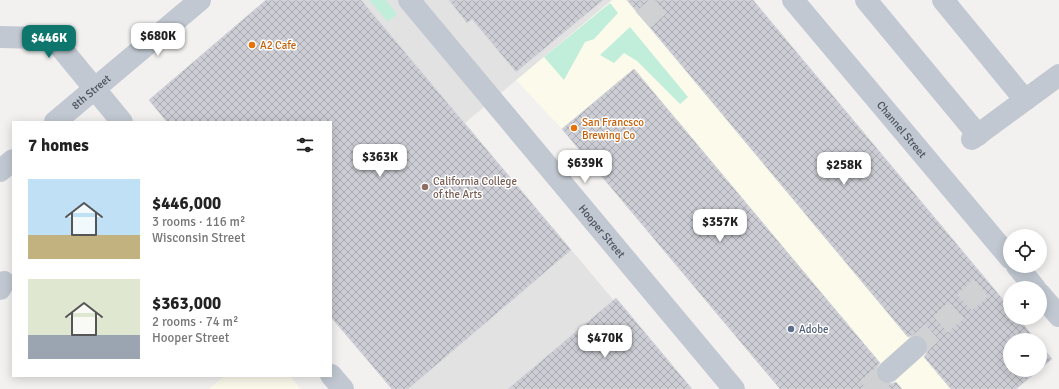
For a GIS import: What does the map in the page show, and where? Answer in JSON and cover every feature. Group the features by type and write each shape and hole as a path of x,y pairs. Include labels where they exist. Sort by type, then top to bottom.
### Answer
{"street":[{"name":"8th Street","path":"56,121 200,0"},
{"name":"Hooper Street","path":"409,0 734,389"},
{"name":"Channel Street","path":"793,0 1003,250"},
{"path":"866,0 975,137 1059,75"},
{"path":"943,0 1025,100"},
{"path":"0,37 41,38 57,43 121,121"},
{"path":"0,171 12,161"},
{"path":"1023,273 1029,281"},
{"path":"1047,302 1059,316"},
{"path":"888,372 916,347"},
{"path":"332,376 343,389"}],"shaded area":[{"name":"California College of the Arts","path":"266,0 612,0 465,123 688,389 392,389 332,121 166,121 149,100"},
{"path":"612,0 753,0 1003,300 1003,325 1024,325 1030,333 1003,333 1003,377 1031,377 1017,389 779,389 562,129 516,80"},
{"path":"223,377 291,377 301,389 209,389"}],"green space":[{"path":"369,0 386,0 397,14 388,22"},
{"path":"610,3 618,13 594,39 585,42 564,80 544,57"},
{"path":"630,27 688,97 680,104 637,61 624,53 614,63 600,55"}],"building":[{"name":"California College of the Arts","path":"266,0 361,0 571,250 408,389 392,389 332,318 332,121 166,121 149,100"},
{"path":"449,0 603,0 516,72 472,19 467,23"},
{"path":"627,0 753,0 1003,300 1003,325 1024,325 1030,333 1003,333 1003,377 1031,377 1016,389 951,389 924,357 928,351 926,339 920,335 908,337"},
{"path":"634,69 880,363 876,368 878,380 884,384 896,382 902,389 780,389 562,129"},
{"path":"616,298 692,389 508,389"},
{"path":"1047,353 1052,359 1047,363"}],"tunnel":[{"path":"643,20 665,0"},
{"path":"916,347 988,281"},
{"path":"867,389 888,372"}],"place":[{"name":"A2 Cafe","path":"252,45"},
{"name":"San Francsco Brewing Co","path":"574,128"},
{"name":"California College of the Arts","path":"425,187"},
{"name":"Adobe","path":"791,329"}]}
